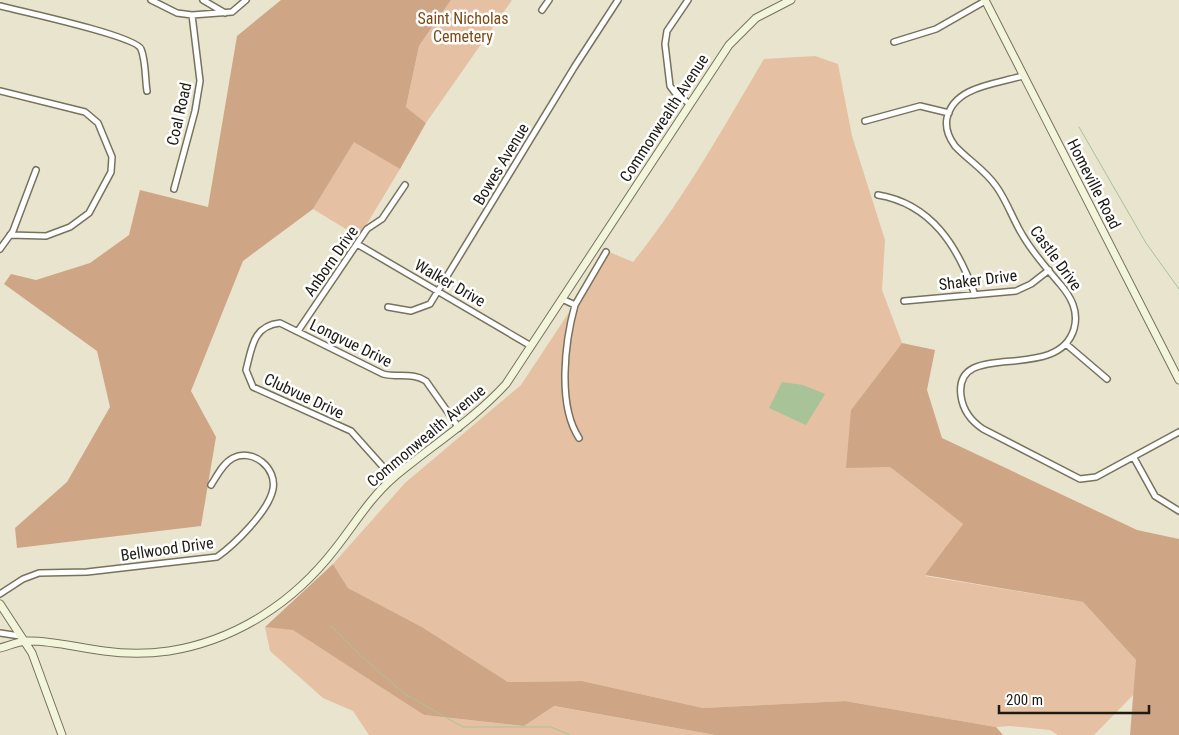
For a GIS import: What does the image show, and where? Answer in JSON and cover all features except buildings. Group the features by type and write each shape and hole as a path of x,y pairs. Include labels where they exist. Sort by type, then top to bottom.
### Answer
{"street":[{"path":"151,0 177,13 192,15 225,14 232,12 246,0"},
{"path":"203,0 225,14"},
{"path":"542,10 549,0"},
{"name":"Bowes Avenue","path":"388,307 411,311 420,309 430,304 440,291 532,136 618,0"},
{"path":"688,0 667,32 664,44 672,89 690,104"},
{"name":"Commonwealth Avenue","path":"22,638 105,652 131,653 169,650 223,636 276,608 321,568 378,492 393,478 478,413 506,384 690,104 740,32 764,13 791,0"},
{"path":"894,42 936,29 985,0"},
{"name":"Homeville Road","path":"985,0 1022,76 1179,380"},
{"path":"0,6 110,34 137,43 141,49 147,91"},
{"name":"Coal Road","path":"174,189 195,111 200,82 192,15"},
{"path":"865,121 920,106 949,113 954,103 966,93 1022,76"},
{"path":"0,91 85,112 98,123 105,135 112,156 111,172 89,213 70,227 46,236 10,235"},
{"name":"Castle Drive","path":"949,113 947,126 952,141 994,183 1023,237 1068,294 1075,309 1075,325 1066,344"},
{"path":"0,249 10,235 36,170"},
{"name":"Anborn Drive","path":"298,331 367,230 382,219 405,185"},
{"path":"878,195 906,203 934,221 949,241 976,295"},
{"name":"Walker Drive","path":"357,244 531,346"},
{"path":"579,438 573,430 566,383 567,336 575,305 606,252"},
{"name":"Shaker Drive","path":"904,301 1021,289 1049,270"},
{"path":"562,299 575,305"},
{"name":"Longvue Drive","path":"268,324 280,323 382,374 391,376 419,376 426,380 459,428"},
{"name":"Clubvue Drive","path":"268,324 261,329 256,338 246,370 253,387 351,431 393,478"},
{"path":"1107,379 1066,344 1058,351 1044,357 983,364 970,370 963,378 960,388 962,404 967,414 983,429 1080,479 1096,477 1179,432"},
{"name":"Bellwood Drive","path":"0,594 23,579 38,573 87,572 217,557 229,549 257,517 270,499 274,485 265,465 260,460 245,455 226,463 211,485"},
{"path":"1134,458 1155,496 1179,511"},
{"path":"0,604 32,653 62,735"},
{"path":"0,633 22,638"},
{"path":"0,648 22,638"}],"green space":[{"name":"Saint Nicholas Cemetery","path":"451,0 512,0 426,123 406,107 419,46"},
{"path":"815,56 838,64 852,136 885,240 882,290 902,343 851,410 890,467 963,524 925,576 1083,602 1136,660 1137,691 1094,735 1058,735 1050,730 1010,726 996,727 845,701 703,708 582,681 508,682 422,627 348,588 333,564 405,483 521,385 609,252 633,262 686,188 764,59"},
{"path":"354,141 400,169 359,237 313,209"},
{"path":"265,627 293,629 424,715 524,726 553,706 715,735 369,735 353,711 323,698 270,651"}],"shaded area":[{"path":"281,0 451,0 419,46 406,107 426,123 400,169 354,142 313,209 243,261 191,391 216,437 201,526 17,548 15,528 67,482 110,407 97,351 4,284 11,274 36,280 90,263 129,235 140,190 208,207 237,36"},
{"path":"902,343 935,350 927,390 942,438 1137,530 1179,539 1179,735 1130,735 1136,660 1083,602 925,575 963,524 890,467 846,468 851,410"},
{"path":"782,382 803,385 825,394 806,425 769,408"},
{"path":"333,564 348,588 422,627 508,682 582,681 703,708 845,701 996,727 1003,735 715,735 554,706 524,726 424,715 293,630 265,627"}],"waterway":[{"path":"1079,127 1146,243 1179,289"},
{"path":"331,626 363,658 405,694 463,727 551,727 570,735"}]}
